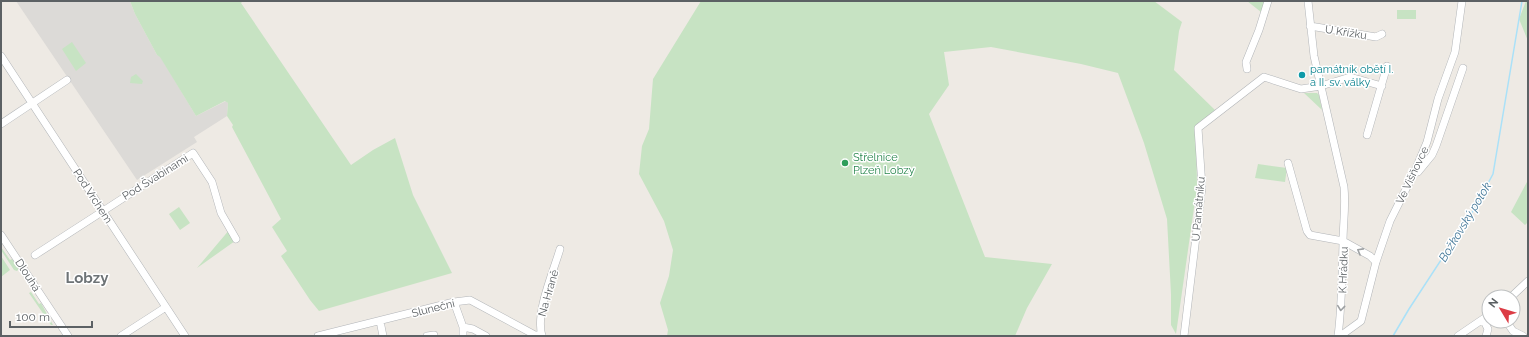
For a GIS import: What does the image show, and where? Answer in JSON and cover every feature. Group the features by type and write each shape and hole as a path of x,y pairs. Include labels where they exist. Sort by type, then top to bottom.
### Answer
{"street":[{"path":"1247,69 1246,62 1259,30 1268,1"},
{"path":"1288,163 1307,231 1310,235 1343,241 1346,200 1314,56 1308,1"},
{"name":"Ve Višňovce","path":"1338,336 1348,331 1361,321 1376,262 1390,221 1414,173 1427,142 1438,99 1452,61 1462,1"},
{"name":"U Křížku","path":"1310,26 1376,37 1382,34"},
{"name":"Pod Vrchem","path":"1,56 185,336"},
{"path":"1367,135 1388,66"},
{"path":"1414,173 1418,172 1432,155 1463,68"},
{"name":"U Památníku","path":"1184,336 1202,187 1198,128 1264,77 1301,89 1321,86"},
{"path":"1321,86 1352,77 1382,86"},
{"path":"1,124 67,80"},
{"name":"Pod Švabinami","path":"35,255 193,153 212,182 221,213 236,239"},
{"name":"Dlouhá","path":"1,234 68,336"},
{"name":"K Hrádku","path":"1338,336 1342,298 1343,241 1370,256 1376,262"},
{"name":"Na Hraně","path":"542,335 540,319 541,311 560,249"},
{"path":"1520,289 1528,281"},
{"name":"Sluneční","path":"318,336 454,302 470,300 535,335 542,335"},
{"path":"454,302 464,327 463,336"},
{"path":"121,336 166,307"},
{"path":"1458,336 1481,320"},
{"path":"380,321 383,336"},
{"path":"464,327 473,329 486,336"},
{"path":"1512,329 1522,336"}],"shaded area":[{"path":"16,1 130,1 135,14 157,55 160,56 196,116 226,101 228,103 227,116 194,137 197,142 137,180"}],"green space":[{"path":"130,1 243,1 241,3 351,165 373,150 395,138 413,195 452,273 319,311 281,256 287,251 272,227 281,219 232,127 233,125 227,116 228,103 225,101 196,116 160,57 157,55 135,14"},
{"path":"701,1 1154,1 1182,22 1179,31 1174,70 1215,110 1196,127 1197,187 1176,334 1171,325 1167,219 1144,143 1118,73 1081,64 991,47 944,52 949,85 929,114 985,257 1052,264 1027,308 1015,336 667,336 668,330 660,303 669,276 673,250 664,221 639,174 642,146 649,129 653,79"},
{"path":"1247,1 1265,1 1261,12"},
{"path":"1526,1 1528,1 1528,41 1519,19"},
{"path":"1397,10 1416,10 1416,19 1397,19"},
{"path":"72,42 86,63 76,71 62,49"},
{"path":"136,74 143,81 142,84 130,83 131,77"},
{"path":"1304,93 1317,93 1319,95 1322,110"},
{"path":"1258,164 1287,168 1285,182 1255,178"},
{"path":"1528,180 1528,222 1525,225 1511,212"},
{"path":"179,207 190,223 180,230 169,214"},
{"path":"230,229 235,241 197,268"},
{"path":"1,247 10,260 12,259 19,269 17,271 14,270 1,250"},
{"path":"1,256 10,270 1,277"},
{"path":"31,292 39,304 41,303 53,325 51,325 29,293"}],"waterway":[{"name":"Božkovský potok","path":"1393,336 1473,211 1493,174 1522,1"}],"place":[{"name":"památník obětí I. a II. sv. války","path":"1302,75"},
{"name":"Střelnice Plzeň Lobzy","path":"845,163"}],"district":[{"name":"Lobzy","path":"87,278"}]}
